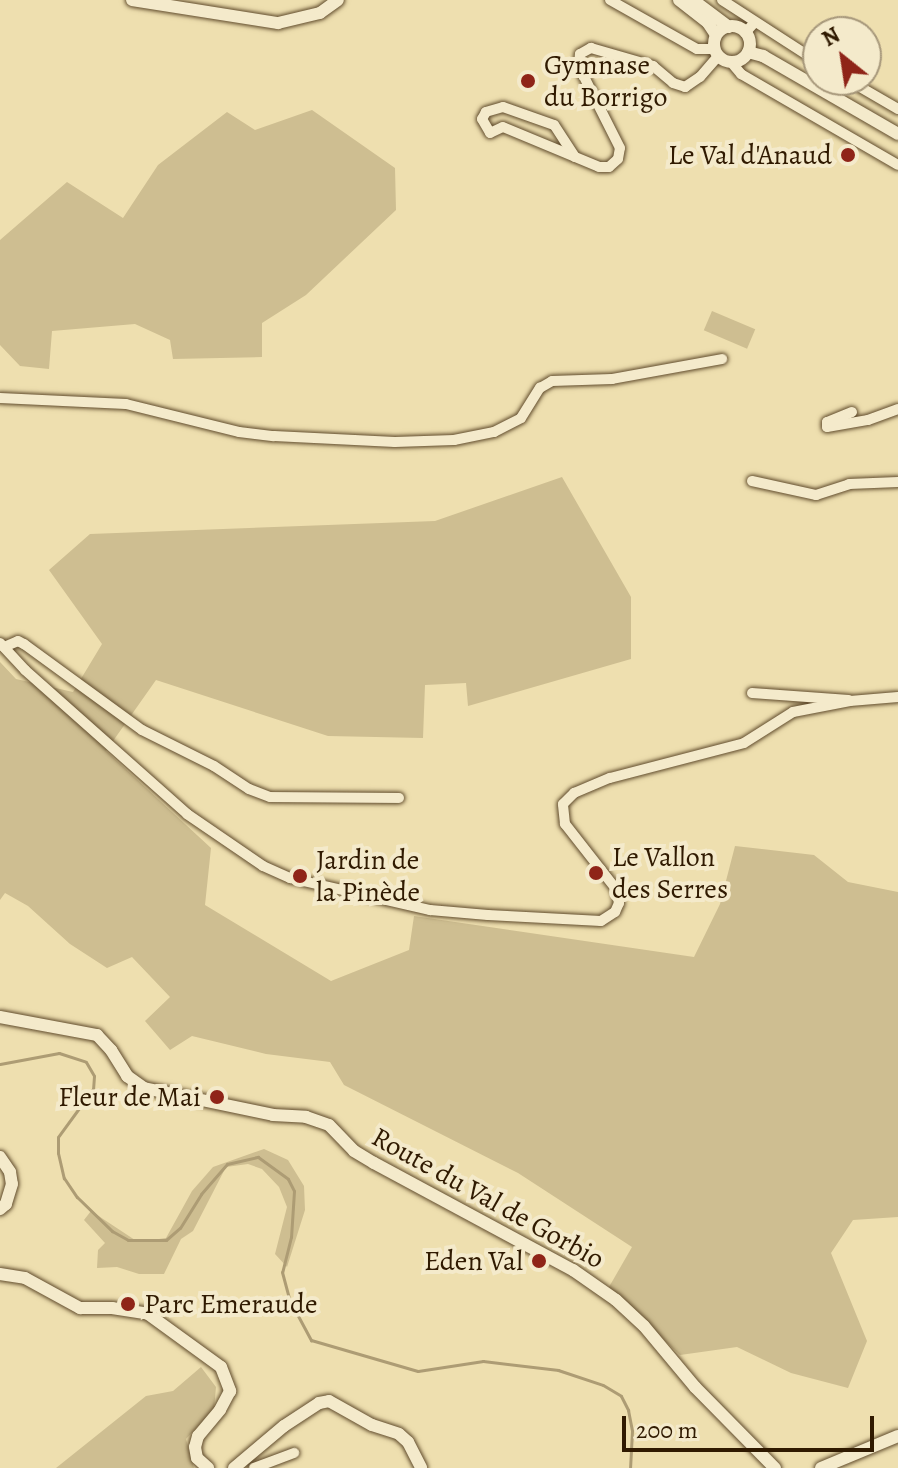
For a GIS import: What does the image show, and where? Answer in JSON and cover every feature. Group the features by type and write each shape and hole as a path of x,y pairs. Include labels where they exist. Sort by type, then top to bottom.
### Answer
{"street":[{"path":"132,0 219,11 278,23 320,13 338,0"},
{"path":"610,0 697,49 716,47"},
{"path":"679,0 708,23 716,47 741,74 898,165"},
{"path":"693,0 729,27 750,28"},
{"path":"722,0 750,28 802,54"},
{"path":"575,157 554,125 503,107 486,112 482,119 490,133 503,127 575,157 599,167 615,164 620,155 617,140 579,67 577,59 585,49 591,48 653,66 673,83 685,87 700,77 729,27"},
{"path":"748,52 750,28"},
{"path":"731,62 748,52 763,56 898,134"},
{"path":"876,96 898,109"},
{"path":"0,398 126,404 239,432 274,436 395,442 454,440 494,432 521,418 540,388 552,381 612,379 722,359"},
{"path":"852,412 827,422 827,427 868,420 898,409"},
{"path":"752,481 816,495 849,484 898,482"},
{"path":"399,798 270,797 249,789 214,766 142,730 24,644 18,641 2,645 25,670 187,814 263,866 290,878 430,910 488,915 601,921 609,917 619,903 618,895 565,824 562,813 568,798 610,778 744,743 782,716 850,701 898,697"},
{"path":"752,693 845,697 850,701"},
{"name":"Route du Val de Gorbio","path":"0,1017 97,1035 111,1050 127,1076 144,1088 273,1115 306,1117 329,1125 354,1151 573,1270 616,1300 644,1326 695,1387 775,1468"},
{"path":"0,1157 10,1172 12,1184 6,1204 0,1209"},
{"path":"0,1274 25,1278 80,1308 124,1309 148,1314 221,1367 230,1383 230,1391 220,1410 198,1436 195,1447 197,1458 208,1468"},
{"path":"234,1468 284,1426 319,1403 329,1401 372,1425 399,1434 408,1442 421,1468"},
{"path":"821,1468 898,1436"},
{"path":"254,1468 294,1453"}],"shaded area":[{"path":"312,110 395,168 396,210 306,295 262,323 262,357 173,359 170,340 135,324 52,331 49,369 20,366 0,345 0,240 67,182 123,218 158,165 227,112 255,130"},
{"path":"712,311 755,329 747,349 704,330"},
{"path":"562,477 631,597 631,659 468,706 466,683 425,685 423,738 328,736 156,680 106,751 211,848 205,905 331,981 409,950 414,916 694,957 720,904 735,846 814,855 848,882 898,892 898,1217 853,1220 831,1253 867,1341 848,1388 791,1373 737,1347 680,1355 609,1287 632,1247 518,1173 344,1085 330,1062 266,1054 192,1036 170,1050 145,1021 170,997 132,957 107,968 70,944 28,906 5,893 0,900 0,662 16,679 73,692 102,644 49,570 90,534 435,521"},
{"path":"264,1149 288,1160 304,1186 305,1210 287,1267 275,1254 287,1207 279,1187 262,1169 248,1164 226,1167 193,1231 181,1239 164,1274 139,1274 117,1267 97,1268 98,1250 105,1243 84,1220 91,1211 138,1242 166,1238 192,1191 213,1167"},
{"path":"201,1367 216,1387 214,1409 186,1439 194,1468 56,1468 146,1396 173,1391"}],"waterway":[{"path":"0,1064 59,1053 86,1062 94,1076 93,1089 58,1137 58,1153 64,1178 77,1197 112,1231 128,1240 166,1240 180,1228 201,1194 227,1164 258,1157 288,1179 294,1191 291,1237 282,1272 289,1299 311,1340 418,1371 483,1361 558,1370 603,1385 621,1396 628,1410 632,1431 630,1468"}],"place":[{"name":"Gymnase du Borrigo","path":"528,81"},
{"name":"Le Val d'Anaud","path":"848,155"},
{"name":"Le Vallon des Serres","path":"596,873"},
{"name":"Jardin de la Pinède","path":"300,876"},
{"name":"Fleur de Mai","path":"217,1097"},
{"name":"Eden Val","path":"539,1261"},
{"name":"Parc Emeraude","path":"128,1304"}]}
